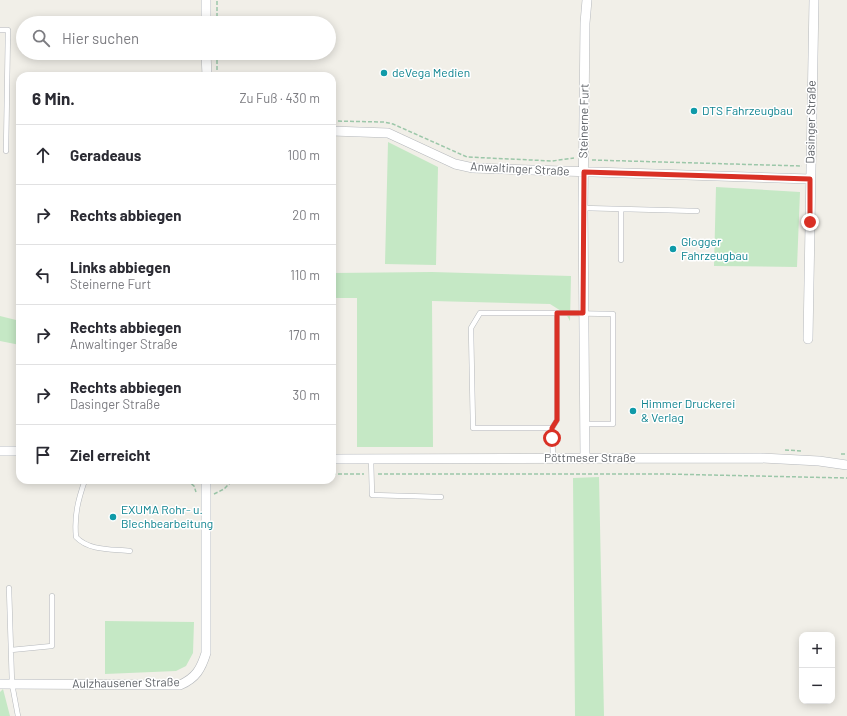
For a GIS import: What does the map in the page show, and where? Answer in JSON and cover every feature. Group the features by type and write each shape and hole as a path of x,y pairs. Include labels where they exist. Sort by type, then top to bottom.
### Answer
{"street":[{"path":"206,0 206,16"},
{"name":"Steinerne Furt","path":"585,458 583,208 585,23 588,0"},
{"name":"Dasinger Straße","path":"808,339 814,0"},
{"path":"206,60 206,72"},
{"name":"Anwaltinger Straße","path":"336,131 388,133 455,164 473,168 810,179"},
{"path":"0,451 16,451"},
{"name":"Pöttmeser Straße","path":"336,458 761,458 819,461 847,465"},
{"name":"Aulzhausener Straße","path":"0,684 174,685 188,681 196,675 203,664 206,653 206,484"}],"lane":[{"path":"0,30 8,30 6,152"},
{"path":"583,208 697,211"},
{"path":"621,209 621,260"},
{"path":"552,428 473,428 471,328 480,313 613,314 613,424 585,424"},
{"path":"553,458 552,428 557,420 557,313"},
{"path":"371,458 372,495 441,497"},
{"path":"84,484 77,502 74,522 76,537 82,543 96,548 130,551"},
{"path":"9,588 12,684 18,716"},
{"path":"11,650 52,646 52,596"}],"path":[{"path":"217,0 217,16"},
{"path":"217,60 217,72"},
{"path":"336,121 384,122 393,124 467,157 552,161 584,158 594,160 802,166"},
{"path":"336,474 666,474 847,478"},
{"path":"191,484 194,486 198,495 219,492 228,484"}],"green space":[{"path":"388,142 438,167 436,265 385,264"},
{"path":"716,187 800,192 797,267 714,266"},
{"path":"432,272 571,276 570,321 566,314 550,304 432,301 433,447 357,447 357,298 336,298 336,273"},
{"path":"0,316 16,320 16,344 0,341"},
{"path":"599,477 604,716 575,716 573,478"},
{"path":"105,621 194,622 193,653 186,666 176,671 105,674"},
{"path":"3,689 10,716 0,716 0,692"}],"place":[{"name":"deVega Medien","path":"384,73"},
{"name":"DTS Fahrzeugbau","path":"694,111"},
{"name":"Glogger Fahrzeugbau","path":"673,249"},
{"name":"Himmer Druckerei & Verlag","path":"633,411"},
{"name":"EXUMA Rohr- u. Blechbearbeitung","path":"113,517"}],"route":[{"path":"552,438 552,428 557,420 557,313 583,313 584,172 810,179 810,222"}]}
